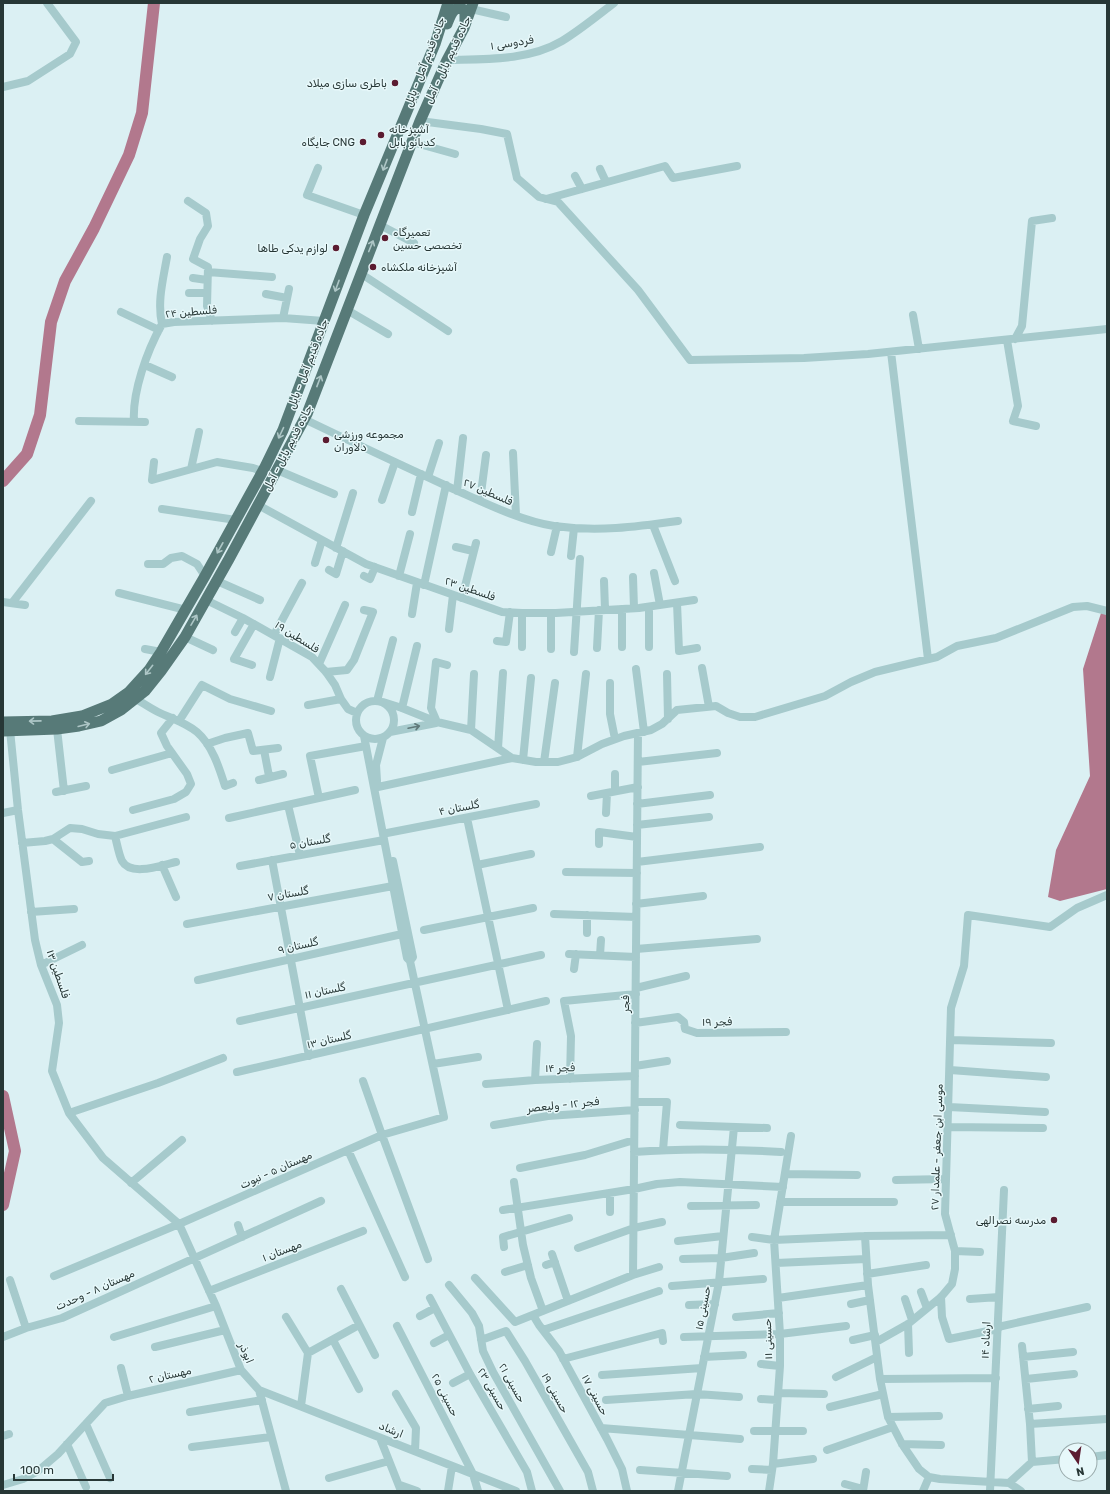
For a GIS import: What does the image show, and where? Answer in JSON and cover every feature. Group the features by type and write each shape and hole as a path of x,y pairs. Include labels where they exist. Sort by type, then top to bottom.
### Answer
{"main road":[{"name":"جاده قدیم آمل - بابل","path":"5,728 82,716 112,704 129,692 149,670 161,652 236,520 283,430 364,215 435,44 448,3"},
{"name":"جاده قدیم بابل - آمل","path":"5,728 57,729 79,726 101,720 121,710 136,699 161,671 185,636 217,581 304,419 420,121 447,60 464,28 472,6"},
{"path":"435,44 456,8 463,8 465,13 464,28"}],"street":[{"path":"3,86 28,81 70,54 76,42 47,3"},
{"name":"فردوسی ۱","path":"447,60 502,58 534,53 561,42 614,3"},
{"path":"472,6 506,17"},
{"path":"420,121 481,129 506,134 517,178 534,193 545,199 558,202 638,290 690,360 804,358 891,352 1107,329"},
{"path":"412,142 455,154"},
{"path":"545,199 665,166 673,178 737,166"},
{"path":"318,168 307,196 364,215"},
{"path":"600,169 606,182"},
{"path":"575,176 582,189"},
{"path":"188,201 206,213 208,226 200,239 193,259 208,267 207,306 212,321"},
{"path":"1036,426 1013,421 1018,406 1011,339 1022,326 1032,221 1052,218"},
{"path":"380,225 414,243"},
{"path":"122,312 160,327 159,311 161,290 167,258"},
{"path":"360,273 448,331"},
{"path":"193,278 207,276 272,277"},
{"path":"283,318 289,289"},
{"path":"189,293 207,293"},
{"path":"266,294 287,298"},
{"path":"347,310 388,334"},
{"path":"913,314 919,349"},
{"name":"فلسطین ۲۴","path":"134,422 133,408 137,386 160,327 212,321 283,318 324,321"},
{"path":"891,352 928,659"},
{"path":"145,365 172,377"},
{"name":"فلسطین ۲۷","path":"304,419 457,491 516,515 557,526 592,530 678,522"},
{"path":"79,422 145,422"},
{"path":"191,468 199,432"},
{"path":"457,491 463,438"},
{"path":"412,512 439,443"},
{"path":"513,453 516,515"},
{"path":"480,501 486,455"},
{"path":"154,462 152,480 191,468 218,462 262,471"},
{"path":"382,500 395,462"},
{"path":"277,470 334,494"},
{"path":"412,614 446,485"},
{"path":"329,570 336,574 353,493"},
{"path":"12,603 91,501"},
{"name":"فلسطین ۲۳","path":"258,505 340,550 375,567 502,612 522,614 577,612 649,607 694,600"},
{"path":"162,509 236,520"},
{"path":"653,525 675,581"},
{"path":"551,552 557,526"},
{"path":"571,556 574,528"},
{"path":"399,576 410,534"},
{"path":"315,563 322,540"},
{"path":"449,629 476,542"},
{"path":"456,548 473,551"},
{"path":"148,564 163,564 171,558 182,556 196,564 205,576"},
{"path":"574,652 580,559"},
{"path":"364,576 370,579 375,567"},
{"path":"654,573 660,605"},
{"path":"633,577 634,608"},
{"path":"217,581 260,600"},
{"path":"597,648 604,581"},
{"path":"270,677 277,637 302,583"},
{"path":"119,593 186,610"},
{"name":"فلسطین ۱۹","path":"206,600 243,618 312,657 326,672 348,709 358,712"},
{"path":"3,602 25,605"},
{"path":"677,603 679,651 697,648"},
{"path":"319,664 345,606"},
{"path":"378,787 512,758 536,762 558,762 577,757 615,739 650,730 662,724 677,710 716,706 728,713 740,717 755,717 825,696 851,682 875,672 938,657 957,646 996,638 1073,607 1087,606 1107,611"},
{"path":"649,607 649,646"},
{"path":"622,609 622,647"},
{"path":"326,672 347,670 354,660 373,612 364,610"},
{"path":"497,641 506,642 510,612"},
{"path":"551,613 551,648"},
{"path":"522,614 522,646"},
{"path":"235,632 243,618"},
{"path":"252,665 234,659 254,624"},
{"path":"185,636 213,650"},
{"path":"380,702 393,640"},
{"path":"402,708 417,646"},
{"path":"145,649 161,652"},
{"path":"437,722 431,708 436,662 447,665"},
{"path":"702,668 709,707"},
{"name":"فجر","path":"633,1275 637,804 638,762 641,733 636,669"},
{"path":"498,748 503,673"},
{"path":"471,730 474,674"},
{"path":"577,757 586,674"},
{"path":"667,674 668,718"},
{"path":"523,760 531,678"},
{"path":"544,762 555,683"},
{"path":"610,683 610,714 615,739"},
{"path":"133,810 174,798 186,792 191,784 187,774 167,746 161,733 176,719 202,685 230,698 271,711"},
{"path":"136,699 196,731 207,744 219,766 225,786 233,783"},
{"path":"308,705 341,699"},
{"path":"380,702 392,710 395,721 390,732 383,738 376,765 378,787 402,934 407,958 410,961 433,1064 478,1057"},
{"path":"383,738 373,739 364,736 360,732 356,723 358,712 365,703 380,702 402,708 437,722 471,730 512,758"},
{"path":"390,732 437,722"},
{"name":"فلسطین ۱۳","path":"5,728 18,810 35,940 41,965 57,1005 59,1023 52,1071 69,1113 103,1158 178,1224"},
{"path":"57,729 60,792 86,786"},
{"path":"207,744 248,733 252,751 278,748"},
{"path":"364,736 386,837"},
{"path":"320,798 310,756 366,746"},
{"path":"264,750 269,776"},
{"path":"112,770 172,753"},
{"path":"638,762 717,754"},
{"path":"259,780 269,776 283,774"},
{"path":"606,813 615,774"},
{"path":"591,796 638,787"},
{"path":"229,818 355,790"},
{"path":"637,804 710,794"},
{"name":"گلستان ۴","path":"386,837 536,804"},
{"path":"288,805 300,855"},
{"path":"3,813 18,810"},
{"path":"22,843 45,841 70,828 115,836 186,817"},
{"path":"637,825 709,817"},
{"path":"467,818 508,1010"},
{"path":"599,844 599,832 637,837"},
{"path":"115,836 122,862 130,869 140,870 176,862"},
{"name":"گلستان ۵","path":"240,866 386,837"},
{"path":"53,838 82,862 89,861"},
{"path":"637,862 760,847"},
{"path":"389,854 413,957 410,961"},
{"path":"477,865 531,854"},
{"path":"272,860 309,1056"},
{"path":"162,865 176,897"},
{"path":"566,872 637,873"},
{"name":"گلستان ۷","path":"187,924 393,886"},
{"name":"موسی ابن جعفر - علمدار ۲۷","path":"853,1340 876,1339 910,1322 941,1297 952,1284 955,1269 955,1251 945,1214 951,1008 964,966 968,915 1050,927 1077,908 1107,895"},
{"path":"636,904 703,896"},
{"path":"424,930 533,908"},
{"path":"31,912 74,909"},
{"path":"554,914 636,917"},
{"path":"587,915 587,932"},
{"name":"گلستان ۹","path":"198,980 402,934"},
{"path":"574,969 573,954 600,955 636,953 756,939"},
{"path":"600,955 601,940"},
{"path":"41,965 82,945"},
{"name":"گلستان ۱۱","path":"240,1021 541,955"},
{"path":"570,1079 571,1036 564,1000 636,991 686,976"},
{"name":"گلستان ۱۳","path":"237,1072 546,1001"},
{"name":"فجر ۱۹","path":"636,1023 678,1017 684,1022 685,1029 697,1033 786,1032"},
{"path":"951,1040 1051,1043"},
{"path":"535,1080 537,1044"},
{"path":"69,1113 158,1083 223,1058"},
{"path":"635,1066 667,1061"},
{"name":"مهستان ۵ - نبوت","path":"54,1276 382,1136 444,1117 433,1064"},
{"path":"950,1070 1046,1077"},
{"name":"فجر ۱۴","path":"486,1084 535,1080 635,1076"},
{"path":"363,1081 428,1259"},
{"name":"فجر ۱۲ - ولیعصر","path":"494,1125 548,1116 667,1102 663,1150"},
{"path":"949,1107 1045,1112"},
{"path":"680,1125 767,1128"},
{"name":"حسینی ۱۵","path":"678,1491 719,1282 734,1127"},
{"path":"948,1127 1043,1128"},
{"name":"حسینی ۱۱","path":"769,1491 773,1467 774,1431 780,1366 780,1334 774,1240 791,1136"},
{"path":"130,1183 182,1140"},
{"path":"520,1168 585,1155 634,1140"},
{"path":"634,1152 732,1149 781,1152"},
{"path":"348,1150 405,1277"},
{"path":"785,1174 857,1175"},
{"path":"896,1180 946,1179"},
{"path":"514,1182 521,1231 528,1265 543,1311"},
{"path":"503,1210 657,1184 680,1182 782,1187"},
{"name":"ارشاد ۱۴","path":"990,1491 1004,1190"},
{"path":"610,1193 610,1212"},
{"name":"مهستان ۸ - وحدت","path":"3,1337 26,1328 62,1318 125,1288 321,1201"},
{"path":"780,1202 894,1202"},
{"path":"691,1206 756,1205"},
{"path":"504,1247 503,1237 569,1218"},
{"path":"578,1248 634,1228 662,1222"},
{"name":"ابوذر","path":"178,1224 216,1306 241,1370 259,1390 286,1491"},
{"path":"238,1225 242,1237"},
{"name":"مهستان ۱","path":"209,1291 363,1231"},
{"path":"752,1237 774,1240 865,1236 951,1235"},
{"path":"678,1241 723,1236"},
{"path":"865,1236 868,1286 880,1379 888,1417 902,1444 919,1470 929,1477 1009,1483 1021,1491"},
{"path":"955,1251 980,1252"},
{"path":"683,1259 721,1258 754,1253"},
{"path":"546,1265 554,1258 568,1301"},
{"path":"776,1263 866,1259"},
{"path":"504,1272 528,1265"},
{"path":"867,1274 926,1265"},
{"path":"475,1278 515,1322 633,1275 659,1267"},
{"path":"672,1286 763,1279"},
{"path":"10,1280 26,1328"},
{"name":"حسینی ۲۱","path":"449,1285 472,1313 479,1326 482,1351 560,1491"},
{"path":"778,1298 868,1286"},
{"path":"341,1289 375,1355"},
{"path":"543,1330 659,1291"},
{"path":"922,1292 927,1308"},
{"path":"941,1297 942,1317 949,1338 1087,1307"},
{"path":"970,1299 999,1297"},
{"name":"حسینی ۲۳","path":"430,1298 470,1374 526,1472 532,1491"},
{"path":"905,1299 910,1322 909,1352"},
{"path":"851,1304 870,1300"},
{"path":"689,1306 714,1304"},
{"path":"114,1337 216,1306"},
{"path":"420,1316 435,1308"},
{"name":"حسینی ۱۷","path":"533,1314 563,1359 601,1428 622,1469 627,1491"},
{"path":"736,1317 778,1314"},
{"path":"286,1317 308,1353 301,1406"},
{"path":"308,1353 359,1325"},
{"name":"حسینی ۲۵","path":"398,1326 473,1474 478,1491"},
{"path":"684,1337 708,1338 780,1334 846,1326"},
{"path":"155,1347 225,1330"},
{"name":"حسینی ۱۹","path":"481,1340 506,1331 525,1361 588,1472 593,1491"},
{"path":"563,1359 662,1333 663,1341"},
{"path":"434,1343 449,1335"},
{"path":"333,1340 359,1389"},
{"path":"1022,1346 1030,1424 1032,1462"},
{"path":"1023,1357 1073,1352"},
{"path":"704,1357 743,1355"},
{"path":"836,1377 878,1357"},
{"path":"761,1364 780,1366"},
{"path":"121,1368 128,1396"},
{"path":"602,1375 702,1368"},
{"name":"مهستان ۲","path":"86,1424 104,1403 241,1370"},
{"path":"453,1383 470,1374"},
{"path":"1026,1379 1074,1374"},
{"path":"880,1379 996,1378"},
{"name":"ارشاد","path":"259,1390 516,1491"},
{"path":"396,1394 416,1428 415,1451"},
{"path":"606,1400 697,1394 739,1397"},
{"path":"761,1400 777,1397 824,1394"},
{"path":"830,1407 883,1394"},
{"path":"190,1412 262,1400"},
{"path":"1028,1409 1058,1406"},
{"path":"888,1417 939,1416"},
{"path":"1030,1424 1107,1419"},
{"path":"5,1487 38,1471 58,1454 86,1424 110,1478"},
{"path":"827,1450 893,1427"},
{"path":"601,1428 740,1439"},
{"path":"754,1431 803,1431"},
{"path":"192,1447 271,1437"},
{"path":"380,1438 400,1488 417,1491"},
{"path":"67,1444 86,1486"},
{"path":"902,1444 941,1444"},
{"path":"752,1469 773,1467 813,1459"},
{"path":"1009,1483 1032,1462 1058,1460"},
{"path":"329,1478 389,1461"},
{"path":"448,1491 452,1466"},
{"path":"640,1470 727,1476"},
{"path":"845,1484 863,1490 866,1472"},
{"path":"923,1491 929,1477"}],"shaded area":[{"path":"1102,610 1107,612 1107,889 1060,901 1048,897 1056,850 1090,776 1083,669"}],"waterway":[{"path":"3,481 27,454 40,415 51,322 65,281 94,228 129,155 142,113 154,3"},
{"path":"3,1096 15,1151 3,1205"}],"place":[{"name":"باطری سازی میلاد","path":"395,83"},
{"name":"آشپزخانه کدبانو بابل","path":"381,135"},
{"name":"جایگاه CNG","path":"363,142"},
{"name":"تعمیرگاه تخصصی حسین","path":"385,238"},
{"name":"لوازم یدکی طاها","path":"336,248"},
{"name":"آشپزخانه ملکشاه","path":"373,267"},
{"name":"مجموعه ورزشی دلاوران","path":"326,440"},
{"name":"مدرسه نصرالهی","path":"1054,1220"}]}
